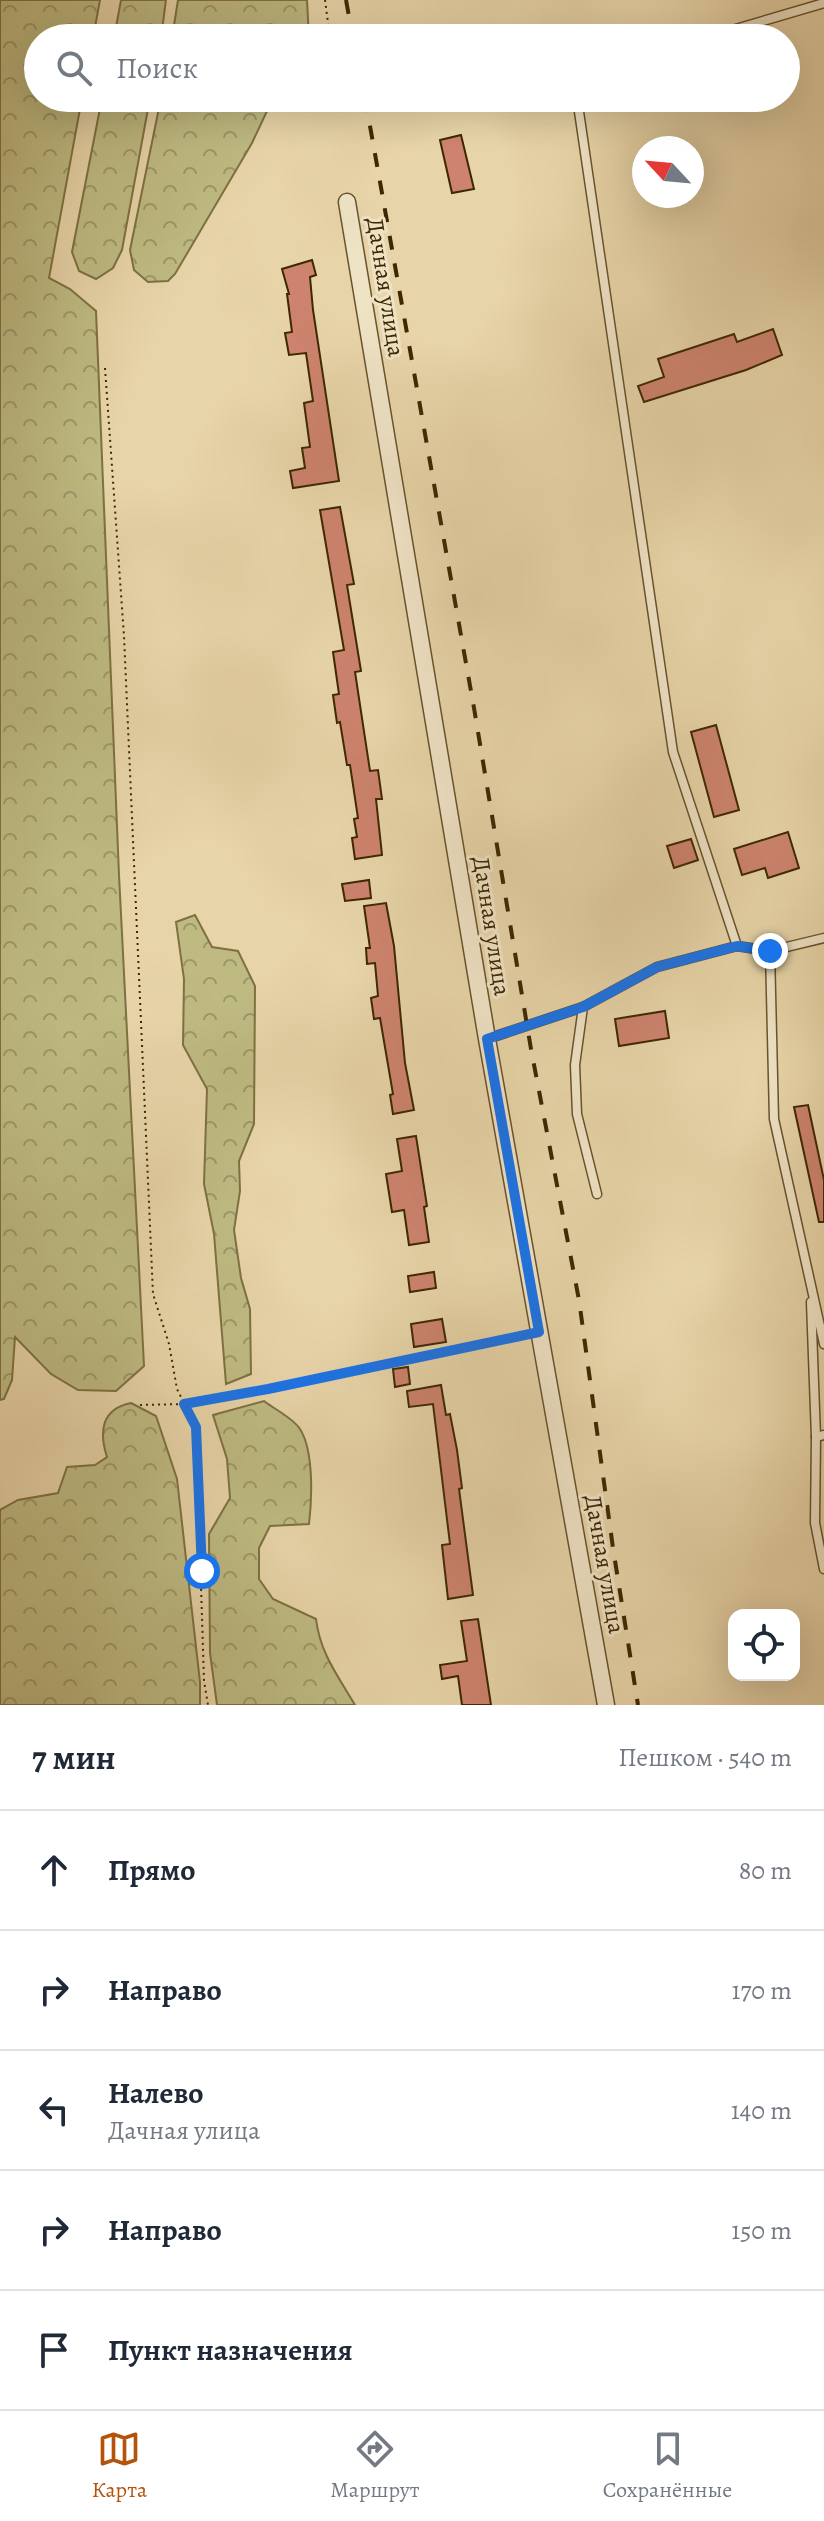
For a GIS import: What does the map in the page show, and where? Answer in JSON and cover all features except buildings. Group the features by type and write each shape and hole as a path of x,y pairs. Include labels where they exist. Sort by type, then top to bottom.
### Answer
{"street":[{"name":"Дачная улица","path":"347,202 487,1039 606,1705"}],"lane":[{"path":"753,24 824,3"},
{"path":"579,112 673,752 737,946"},
{"path":"487,1039 583,1007 657,967 737,946 770,951 824,938"},
{"path":"770,951 774,1119 824,1344"},
{"path":"583,1007 575,1065 577,1114 597,1194"},
{"path":"810,1281 820,1436 815,1523 824,1569"}],"path":[{"path":"325,0 328,24"},
{"path":"105,368 124,636 153,1294 169,1344 177,1389 196,1427 204,1681 208,1705"},
{"path":"140,1405 184,1404 268,1389 539,1332"}],"green space":[{"path":"0,0 100,0 96,24 24,24 24,112 79,112 49,278 70,289 96,311 119,875 144,1366 116,1391 78,1390 51,1374 15,1337 12,1380 4,1399 0,1400"},
{"path":"121,0 166,0 163,24 117,24"},
{"path":"178,0 307,0 308,24 174,24"},
{"path":"99,112 147,112 122,250 113,268 96,279 79,271 72,252"},
{"path":"158,112 267,112 252,143 175,274 168,281 148,282 134,270 130,250"},
{"path":"195,915 212,947 238,951 255,986 254,1124 239,1161 240,1191 234,1230 241,1278 250,1309 251,1374 226,1384 214,1234 204,1184 207,1089 183,1045 184,979 176,922"},
{"path":"264,1401 293,1421 305,1438 310,1462 311,1502 309,1524 270,1526 259,1548 259,1579 273,1599 316,1619 326,1654 355,1705 217,1705 210,1653 209,1534 230,1498 227,1459 213,1415"},
{"path":"131,1403 156,1416 177,1479 200,1705 0,1705 0,1510 18,1500 58,1493 67,1467 95,1465 107,1457 103,1431 108,1416 113,1410"}],"railway":[{"path":"346,0 350,24"},
{"path":"368,112 474,708 531,1049 579,1300 638,1705"}],"route":[{"path":"202,1571 196,1427 184,1404 539,1332 487,1039 583,1007 657,967 737,946 770,951"}]}
